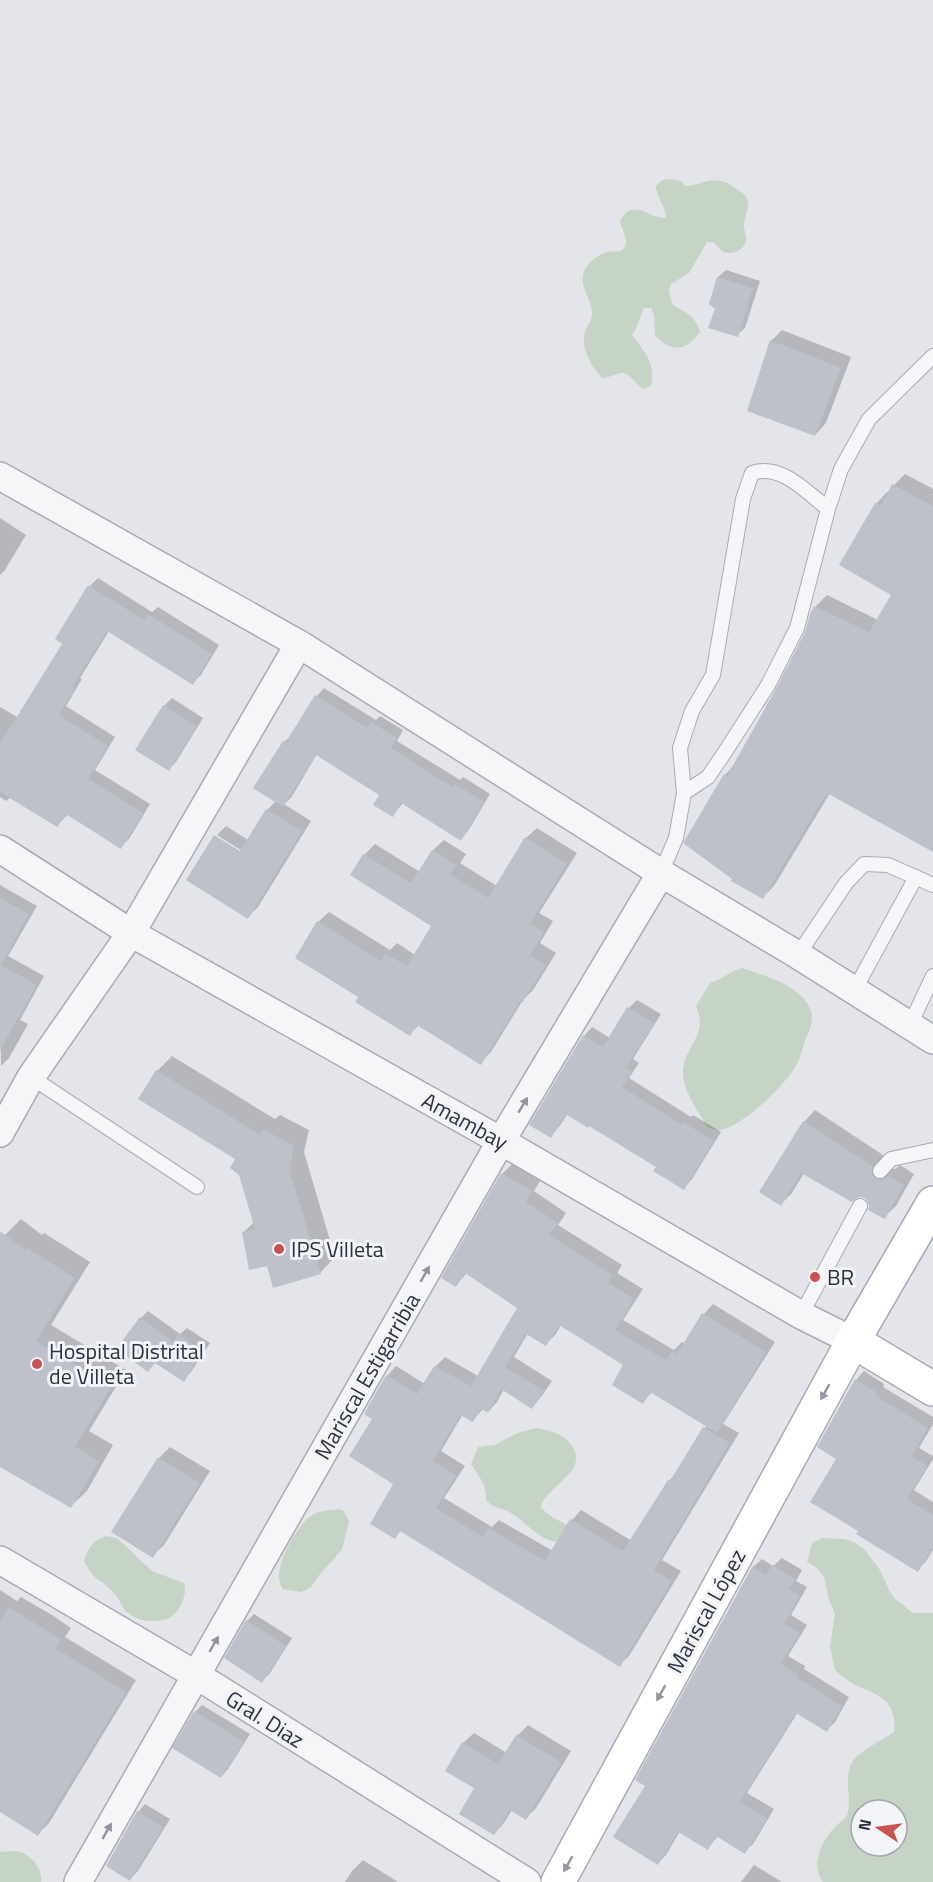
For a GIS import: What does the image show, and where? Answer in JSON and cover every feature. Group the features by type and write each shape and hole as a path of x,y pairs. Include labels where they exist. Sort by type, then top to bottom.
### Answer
{"main road":[{"name":"Mariscal López","path":"558,1882 853,1341 933,1203"},
{"name":"Amambay","path":"853,1341 933,1389"}],"street":[{"path":"0,476 299,644 661,873 798,955 933,1040"},
{"path":"0,1133 31,1077 131,933 299,644"},
{"name":"Amambay","path":"0,849 131,933 501,1141 801,1315 853,1341"},
{"name":"Mariscal Estigarribia","path":"78,1882 501,1141 661,873"},
{"name":"Gral. Diaz","path":"0,1560 196,1675 527,1882"}],"lane":[{"path":"684,793 708,777 720,760 768,685 797,627 841,469 869,419 933,356"},
{"path":"661,873 676,838 684,793 680,748 692,711 713,675 743,499 752,474 761,470 784,475 828,509"},
{"path":"798,955 846,883 864,864 888,865 933,885"},
{"path":"854,991 916,877"},
{"path":"910,1025 933,976"},
{"path":"31,1077 197,1187"},
{"path":"880,1171 891,1159 933,1150"},
{"path":"801,1315 860,1206"}],"green space":[{"path":"668,179 681,181 685,186 721,181 730,184 744,194 748,202 744,226 746,238 741,249 731,253 723,251 714,242 707,242 689,273 671,284 669,290 672,304 693,318 698,326 700,332 695,339 678,348 667,345 655,335 654,315 651,308 644,308 632,335 651,365 651,386 644,389 623,373 602,378 591,363 584,338 592,314 583,277 584,271 596,257 624,248 626,238 620,221 630,210 641,210 666,218 656,186"},
{"path":"742,968 772,978 800,994 811,1011 812,1022 798,1060 786,1080 749,1115 729,1127 717,1130 707,1127 688,1093 683,1079 684,1063 700,1025 696,1006 710,983"},
{"path":"536,1428 561,1435 572,1446 576,1455 571,1471 544,1500 541,1507 571,1529 560,1542 546,1539 511,1513 488,1503 484,1485 471,1464 478,1447 495,1445 517,1433"},
{"path":"339,1509 344,1511 349,1522 342,1549 311,1587 300,1592 283,1589 279,1572 286,1550 299,1529 315,1513"},
{"path":"106,1536 117,1538 152,1571 184,1583 184,1597 174,1615 155,1621 134,1617 124,1609 117,1596 91,1573 84,1561 89,1548 94,1542"},
{"path":"822,1538 845,1539 856,1543 865,1550 880,1570 895,1599 913,1613 933,1613 933,1882 823,1882 819,1875 817,1868 819,1852 832,1830 847,1815 849,1808 849,1858 909,1858 909,1798 849,1798 849,1802 848,1774 850,1767 861,1753 894,1732 893,1713 890,1706 879,1696 852,1683 835,1670 830,1647 835,1614 824,1577 817,1568 807,1562 812,1543"},
{"path":"14,1851 25,1854 34,1861 40,1871 41,1882 0,1882 0,1852"}],"building":[{"path":"717,277 753,288 738,337 708,328 715,309 709,304"},
{"path":"770,340 841,368 815,436 747,411"},
{"path":"892,484 933,506 933,852 827,793 763,899 731,881 732,879 683,843 724,774 727,776 776,689 805,632 814,606 869,632 891,595 839,565 875,503 881,506"},
{"path":"88,585 144,620 148,614 212,654 193,685 107,631 72,687 75,688 59,715 108,746 88,779 143,813 121,849 66,814 57,827 0,792 0,744 62,644 55,639"},
{"path":"315,695 368,728 371,722 397,738 391,748 452,787 455,784 484,802 461,841 401,803 393,817 373,805 379,795 316,755 283,807 253,788 283,741 286,742"},
{"path":"163,705 197,726 169,771 135,750"},
{"path":"266,809 302,831 248,919 186,880 214,835 240,851"},
{"path":"525,837 567,864 530,924 544,932 530,955 546,965 522,1003 520,1001 481,1065 417,1025 410,1036 355,1002 358,997 295,958 317,921 381,961 385,953 407,966 431,926 350,875 363,854 411,883 432,850 456,865 450,874 488,898"},
{"path":"0,898 29,914 1,965 37,985 0,1050"},
{"path":"627,1007 654,1023 626,1068 632,1072 622,1087 682,1125 683,1122 714,1141 684,1190 653,1171 656,1167 566,1114 551,1138 529,1125 583,1035 603,1047"},
{"path":"156,1070 260,1135 263,1129 294,1146 289,1169 321,1274 273,1288 267,1266 249,1270 242,1232 255,1229 239,1175 230,1168 235,1159 138,1099"},
{"path":"803,1121 873,1166 871,1173 874,1178 882,1180 888,1176 904,1185 885,1219 868,1210 869,1205 865,1198 859,1197 852,1202 801,1173 781,1206 759,1192"},
{"path":"501,1173 532,1191 526,1202 558,1223 549,1235 613,1275 608,1283 634,1299 615,1330 666,1360 672,1351 677,1354 702,1313 766,1352 717,1433 650,1392 643,1404 612,1385 623,1365 559,1325 546,1346 526,1334 505,1367 544,1391 532,1409 501,1389 488,1413 481,1409 473,1422 460,1415 433,1461 456,1476 436,1508 483,1537 488,1528 545,1561 570,1519 623,1551 703,1427 730,1443 654,1570 672,1581 620,1667 400,1531 395,1539 370,1524 393,1484 349,1456 372,1419 364,1414 386,1375 417,1394 434,1366 471,1386 517,1308 465,1273 456,1287 441,1278"},
{"path":"0,1231 25,1250 27,1248 75,1278 36,1341 111,1387 75,1447 99,1461 71,1508 0,1467"},
{"path":"140,1317 173,1342 178,1334 203,1351 184,1382 155,1363 148,1372 116,1349"},
{"path":"855,1379 877,1392 875,1395 928,1428 912,1456 927,1466 907,1499 933,1515 933,1547 918,1572 856,1534 858,1531 810,1502 836,1459 817,1447"},
{"path":"158,1457 200,1483 153,1558 111,1532"},
{"path":"772,1565 795,1579 789,1589 800,1596 784,1624 800,1633 781,1664 798,1675 797,1678 842,1706 827,1732 796,1713 740,1802 767,1818 745,1854 716,1836 708,1850 678,1832 658,1865 613,1837 645,1786 635,1780 752,1567 766,1575"},
{"path":"9,1607 61,1640 55,1648 126,1692 38,1836 0,1812 0,1621"},
{"path":"246,1620 286,1646 262,1683 224,1658"},
{"path":"194,1711 244,1742 221,1778 172,1748"},
{"path":"516,1735 561,1762 526,1820 510,1810 494,1835 459,1814 474,1788 445,1771 462,1742 498,1764"},
{"path":"137,1811 163,1827 130,1881 106,1866"}],"place":[{"name":"IPS Villeta","path":"279,1249"},
{"name":"BR","path":"815,1277"},
{"name":"Hospital Distrital de Villeta","path":"37,1364"}]}
